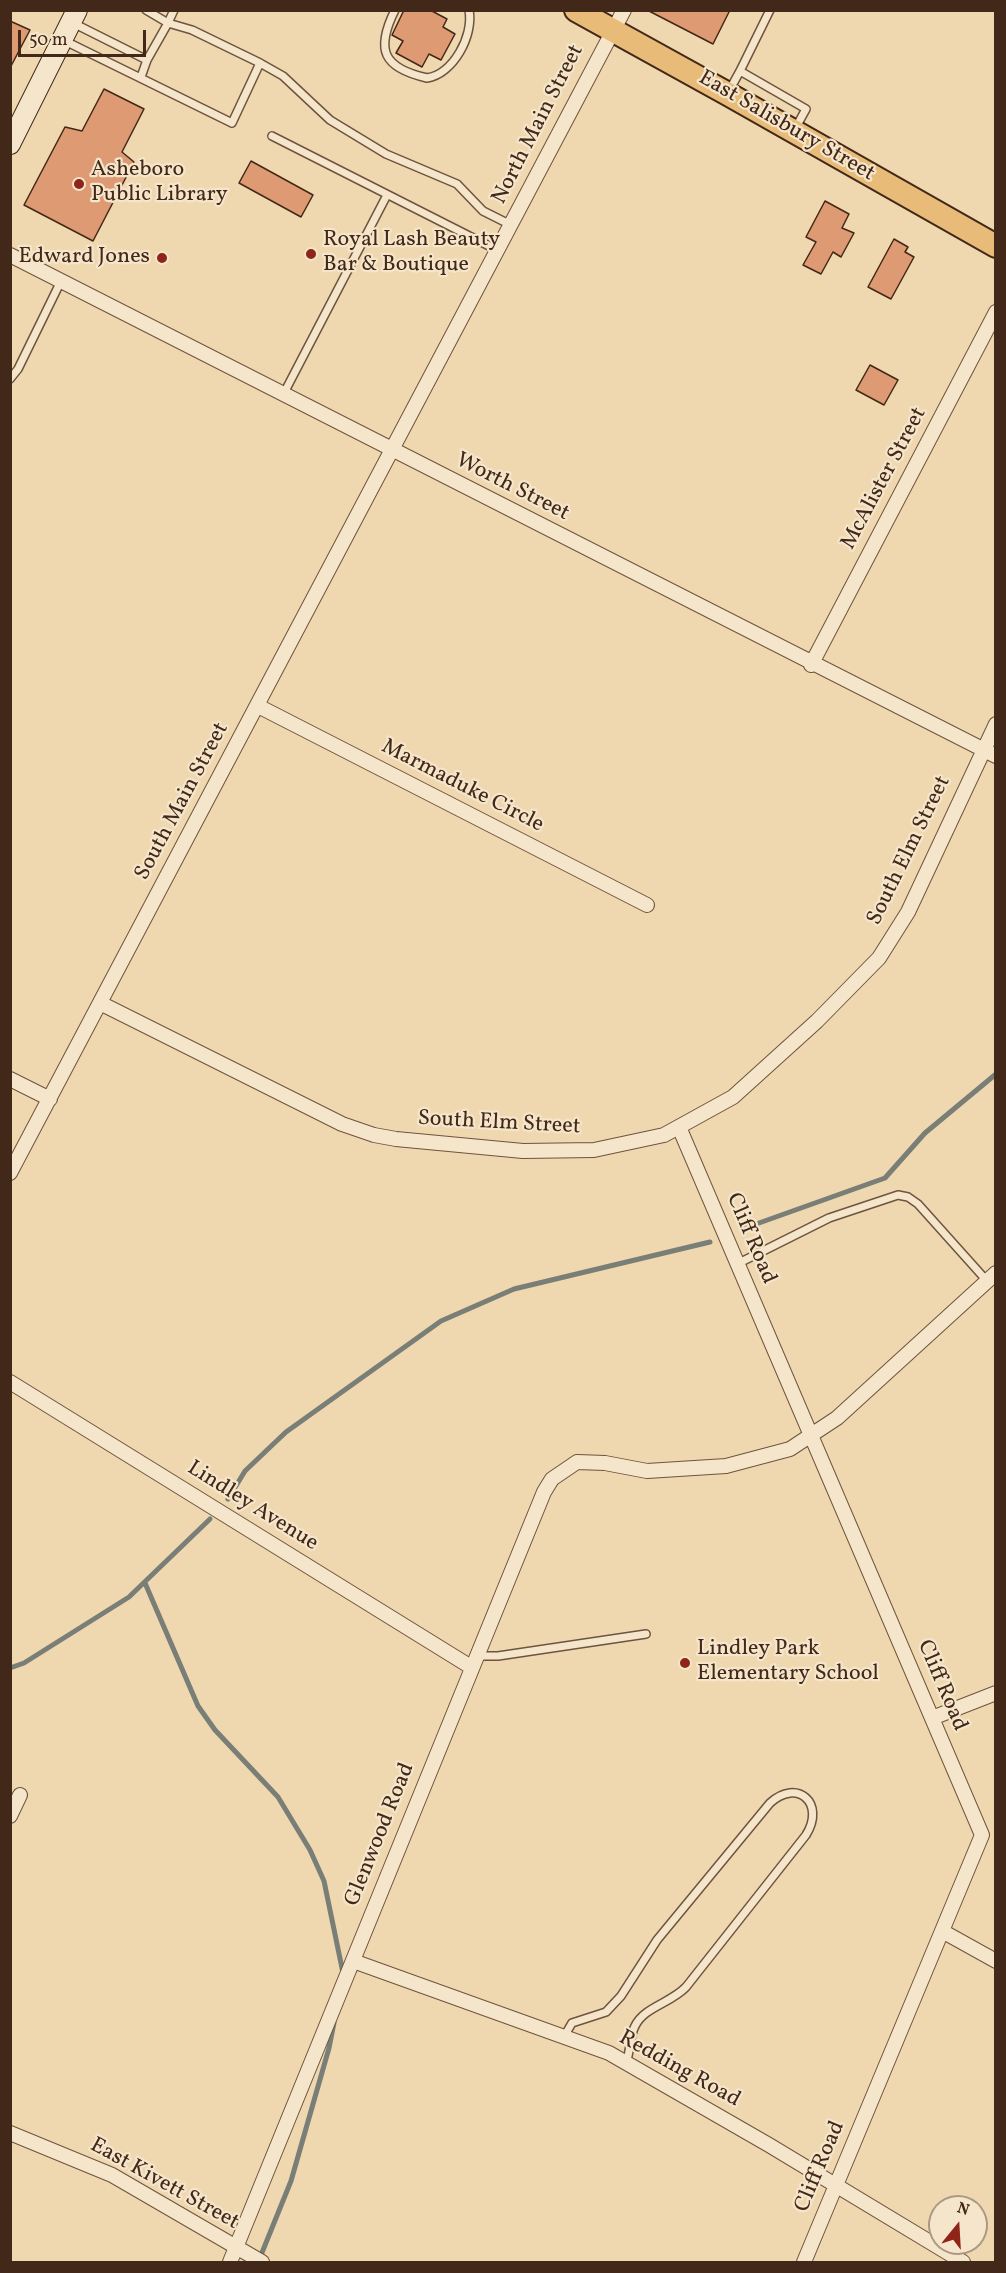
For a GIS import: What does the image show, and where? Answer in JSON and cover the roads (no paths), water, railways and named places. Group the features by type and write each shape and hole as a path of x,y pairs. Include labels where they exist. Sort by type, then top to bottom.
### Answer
{"main road":[{"name":"East Salisbury Street","path":"576,10 619,20 728,94 996,246"},
{"path":"10,144 74,16"}],"street":[{"name":"North Main Street","path":"393,451 619,20"},
{"name":"Worth Street","path":"10,255 811,665 989,753"},
{"name":"McAlister Street","path":"811,665 996,312"},
{"name":"South Main Street","path":"10,1173 393,451"},
{"name":"Marmaduke Circle","path":"258,706 647,905"},
{"name":"South Elm Street","path":"100,1003 342,1124 374,1136 523,1151 594,1150 664,1135 733,1097 817,1021 879,958 909,912 989,753 996,724"},
{"path":"10,1079 50,1099"},
{"name":"Cliff Road","path":"679,1127 982,1835 804,2262"},
{"name":"Glenwood Road","path":"230,2262 473,1661 544,1492 552,1479 577,1462 605,1463 647,1471 726,1466 790,1449 837,1418 991,1277"},
{"name":"Lindley Avenue","path":"10,1382 473,1661"},
{"path":"932,1718 996,1693"},
{"path":"10,1816 20,1795"},
{"path":"942,1931 996,1961"},
{"name":"Redding Road","path":"352,1961 565,2035 626,2062 963,2262"},
{"name":"East Kivett Street","path":"10,2133 112,2175 262,2262"}],"lane":[{"path":"146,10 168,23 192,30 283,76 330,120 386,154 456,184 483,211 511,225"},
{"path":"141,77 147,60 174,10"},
{"path":"395,10 384,36 385,56 392,63 427,78 444,73 456,56 469,28 469,10"},
{"path":"728,94 770,10"},
{"path":"74,16 147,60"},
{"path":"62,40 232,123 260,63"},
{"path":"740,71 806,109 794,131"},
{"path":"272,136 497,250"},
{"path":"283,395 387,195"},
{"path":"10,379 18,369 61,281"},
{"path":"737,1264 829,1218 898,1195 908,1197 918,1204 991,1277"},
{"path":"473,1661 646,1634"},
{"path":"565,2035 572,2023 606,2012 621,1996 657,1940 770,1803 782,1794 792,1792 807,1798 814,1810 814,1818 806,1835 686,1987 673,2000 639,2019 633,2031 631,2051 626,2062"}],"waterway":[{"path":"745,1228 885,1178 925,1133 996,1074"},
{"path":"228,1499 245,1471 286,1432 441,1321 514,1289 710,1242"},
{"path":"10,1668 24,1663 129,1597 210,1519"},
{"path":"145,1583 198,1706 215,1730 278,1797 310,1850 324,1881 343,1973"},
{"path":"259,2260 291,2181 334,2023"}],"place":[{"name":"Asheboro Public Library","path":"79,184"},
{"name":"Royal Lash Beauty Bar & Boutique","path":"311,254"},
{"name":"Edward Jones","path":"162,258"},
{"name":"Lindley Park Elementary School","path":"685,1663"}]}
